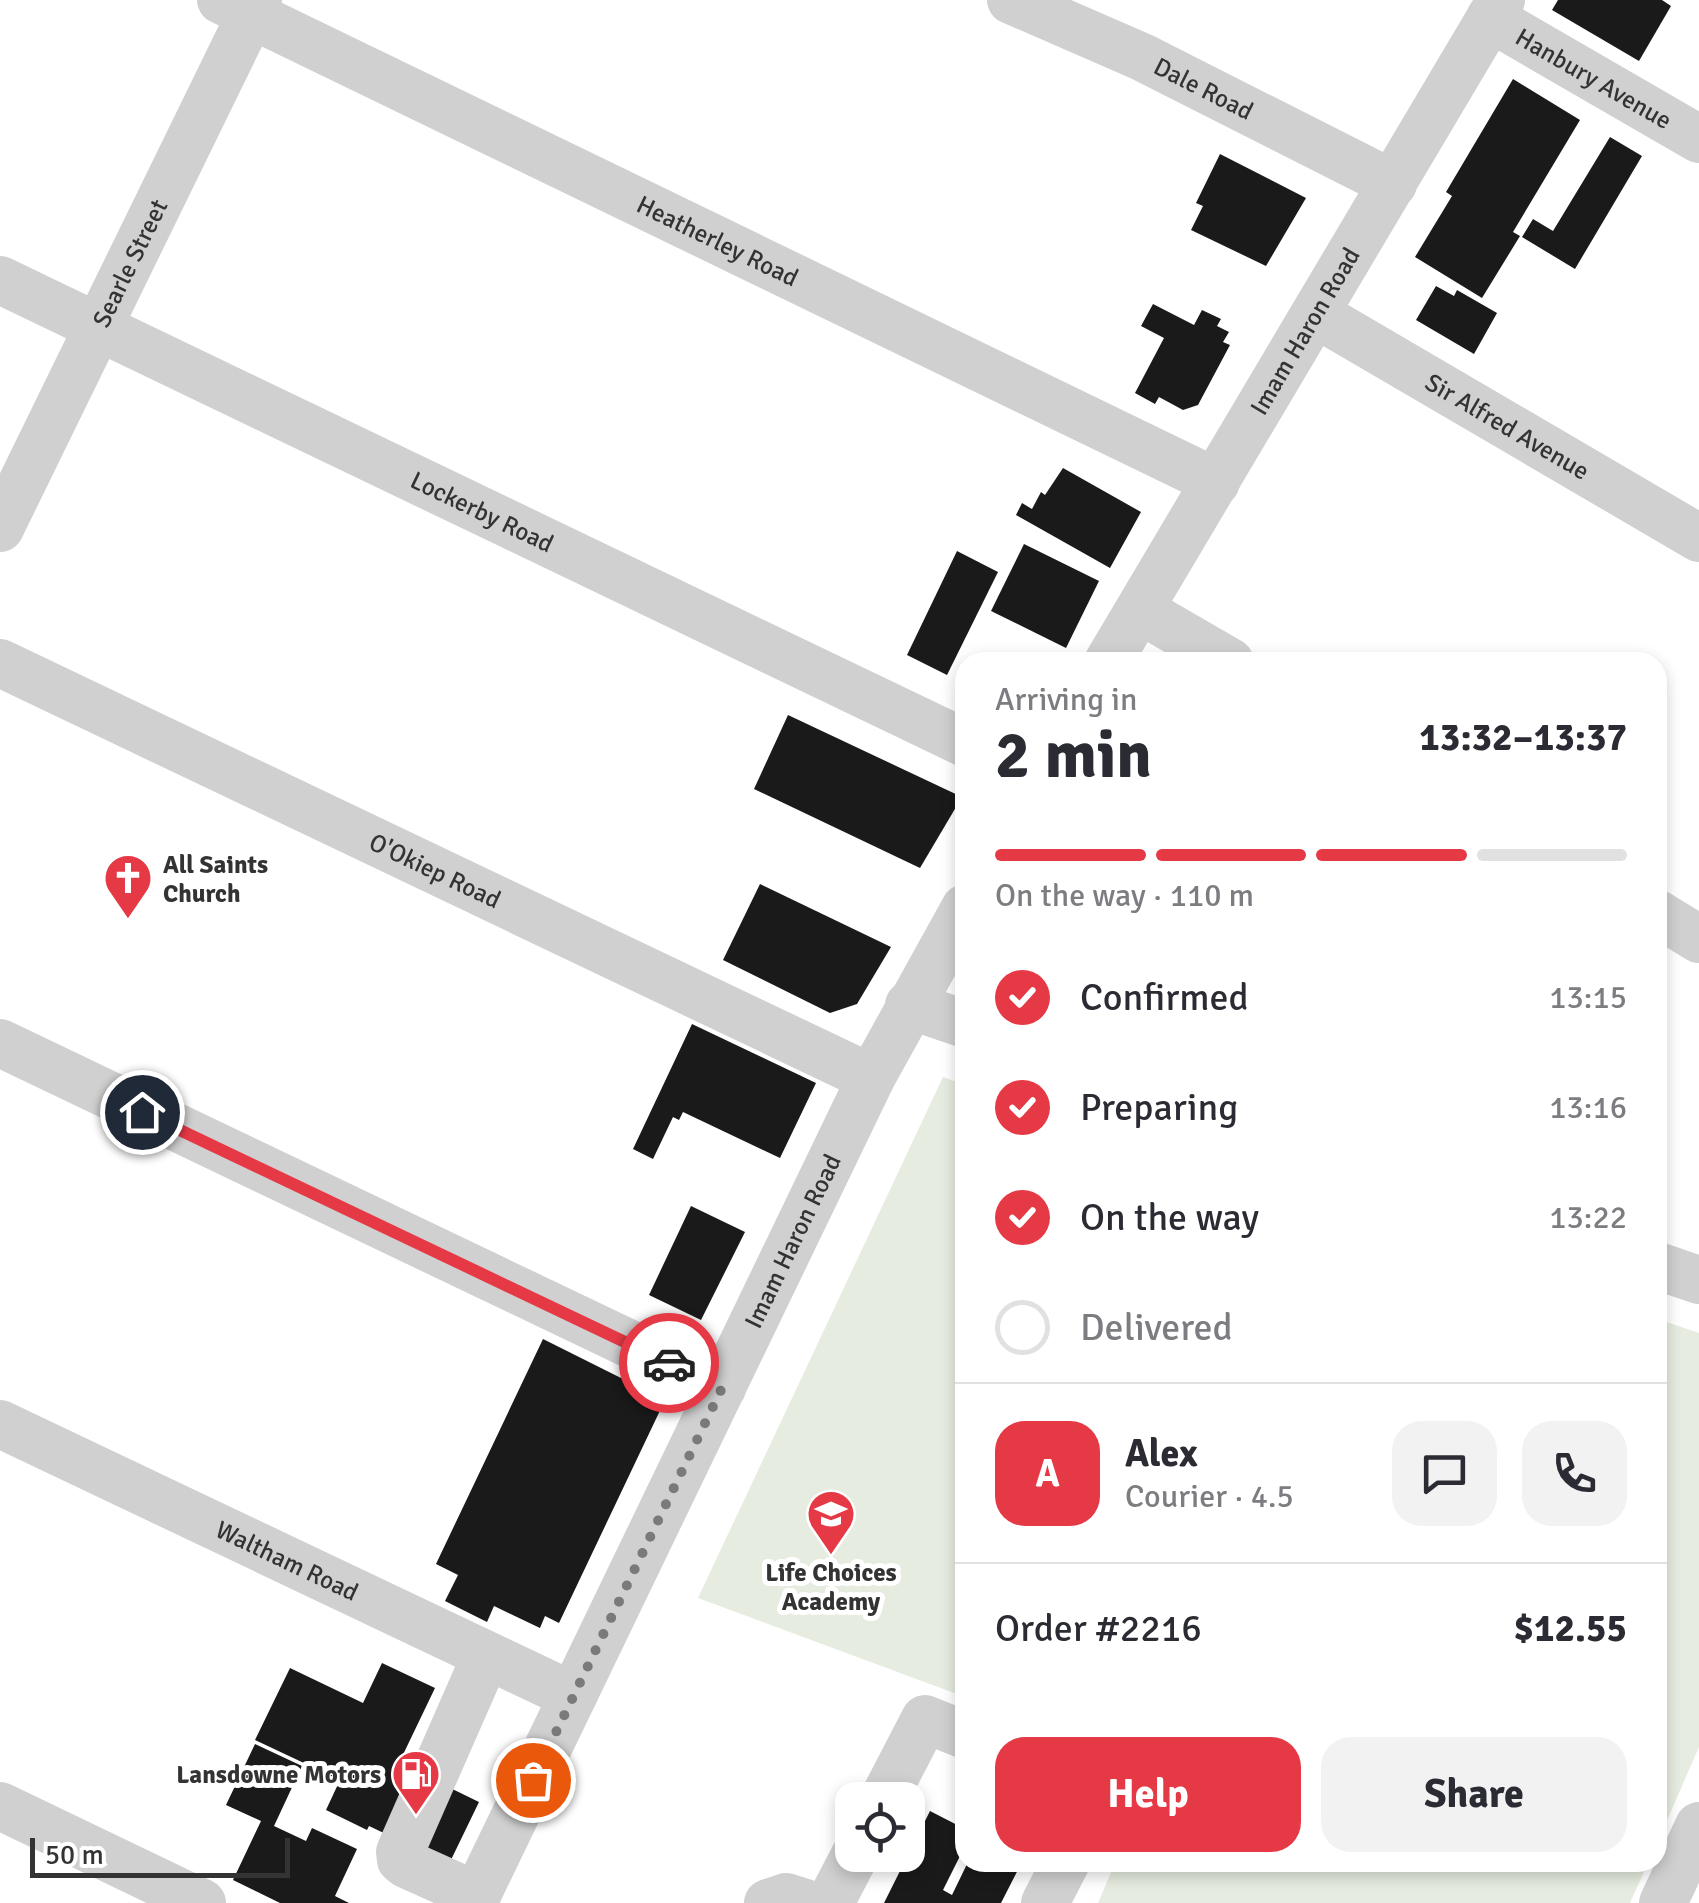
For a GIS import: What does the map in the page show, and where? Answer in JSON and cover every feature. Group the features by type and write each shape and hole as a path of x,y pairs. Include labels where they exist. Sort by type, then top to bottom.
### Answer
{"street":[{"name":"Dale Road","path":"1011,0 1142,57 1393,184"},
{"name":"Searle Street","path":"0,528 243,5"},
{"name":"Heatherley Road","path":"243,5 1216,482"},
{"name":"Imam Haron Road","path":"1114,652 1495,9"},
{"name":"Hanbury Avenue","path":"1495,9 1699,138"},
{"name":"Lockerby Road","path":"0,280 955,738"},
{"name":"Sir Alfred Avenue","path":"1316,314 1699,538"},
{"path":"1140,610 1213,652"},
{"name":"O'Okiep Road","path":"0,663 871,1078"},
{"path":"1667,919 1699,939"},
{"name":"Imam Haron Road","path":"475,1900 871,1078 955,925"},
{"path":"909,1004 955,1020"},
{"path":"0,1044 722,1388"},
{"path":"1667,1269 1699,1280"},
{"name":"Waltham Road","path":"0,1424 573,1696"},
{"path":"475,1900 406,1864 400,1852 486,1656"},
{"path":"893,1782 925,1719 955,1731"},
{"path":"0,1806 175,1897"},
{"path":"1663,1903 1699,1826"},
{"path":"830,1903 846,1872"},
{"path":"1045,1903 1061,1872"},
{"path":"768,1903 786,1897 805,1903"}],"shaded area":[{"path":"943,1077 955,1081 955,1693 698,1598"},
{"path":"1667,1322 1699,1333 1699,1747 1667,1820"},
{"path":"1111,1872 1644,1872 1630,1903 1098,1903"}],"building":[{"path":"1558,0 1662,0 1671,6 1639,61 1552,10"},
{"path":"1513,79 1580,120 1513,232 1520,236 1482,298 1415,257 1452,196 1446,192"},
{"path":"1610,137 1642,156 1575,269 1522,237 1533,219 1553,231"},
{"path":"1220,154 1306,198 1266,266 1191,230 1203,206 1196,203"},
{"path":"1436,286 1454,296 1457,290 1497,313 1474,354 1416,320"},
{"path":"1153,304 1194,325 1202,310 1221,319 1217,326 1229,332 1223,342 1230,345 1198,405 1183,410 1159,397 1155,404 1135,393 1164,338 1141,326"},
{"path":"1063,468 1141,512 1110,568 1016,515 1022,503 1032,509 1041,492 1045,495"},
{"path":"1024,544 1099,581 1066,648 991,611"},
{"path":"957,551 998,572 955,652 947,675 907,655"},
{"path":"788,715 955,794 955,809 920,868 754,789"},
{"path":"760,884 891,947 857,1004 830,1013 723,960"},
{"path":"692,1024 816,1083 780,1158 683,1112 679,1120 673,1117 653,1159 633,1149"},
{"path":"691,1206 745,1232 701,1320 649,1295"},
{"path":"543,1339 665,1400 559,1623 545,1616 540,1628 494,1606 487,1622 445,1601 458,1575 436,1564"},
{"path":"382,1663 435,1688 399,1763 479,1802 449,1864 326,1810 340,1780 255,1740 290,1668 363,1703"},
{"path":"255,1744 302,1766 274,1826 306,1841 312,1828 357,1849 335,1896 349,1903 280,1903 233,1880 261,1821 226,1805"},
{"path":"930,1811 955,1824 955,1866 943,1890 952,1895 963,1872 1017,1872 1001,1903 884,1903 900,1872 925,1872 925,1821"}],"way so far":[{"path":"533,1780 722,1388 669,1363"}],"place":[{"name":"All Saints Church","path":"128,920"},
{"name":"Life Choices Academy","path":"831,1556"},
{"name":"Lansdowne Motors","path":"416,1816"}],"route":[{"path":"142,1112 669,1363"}]}
